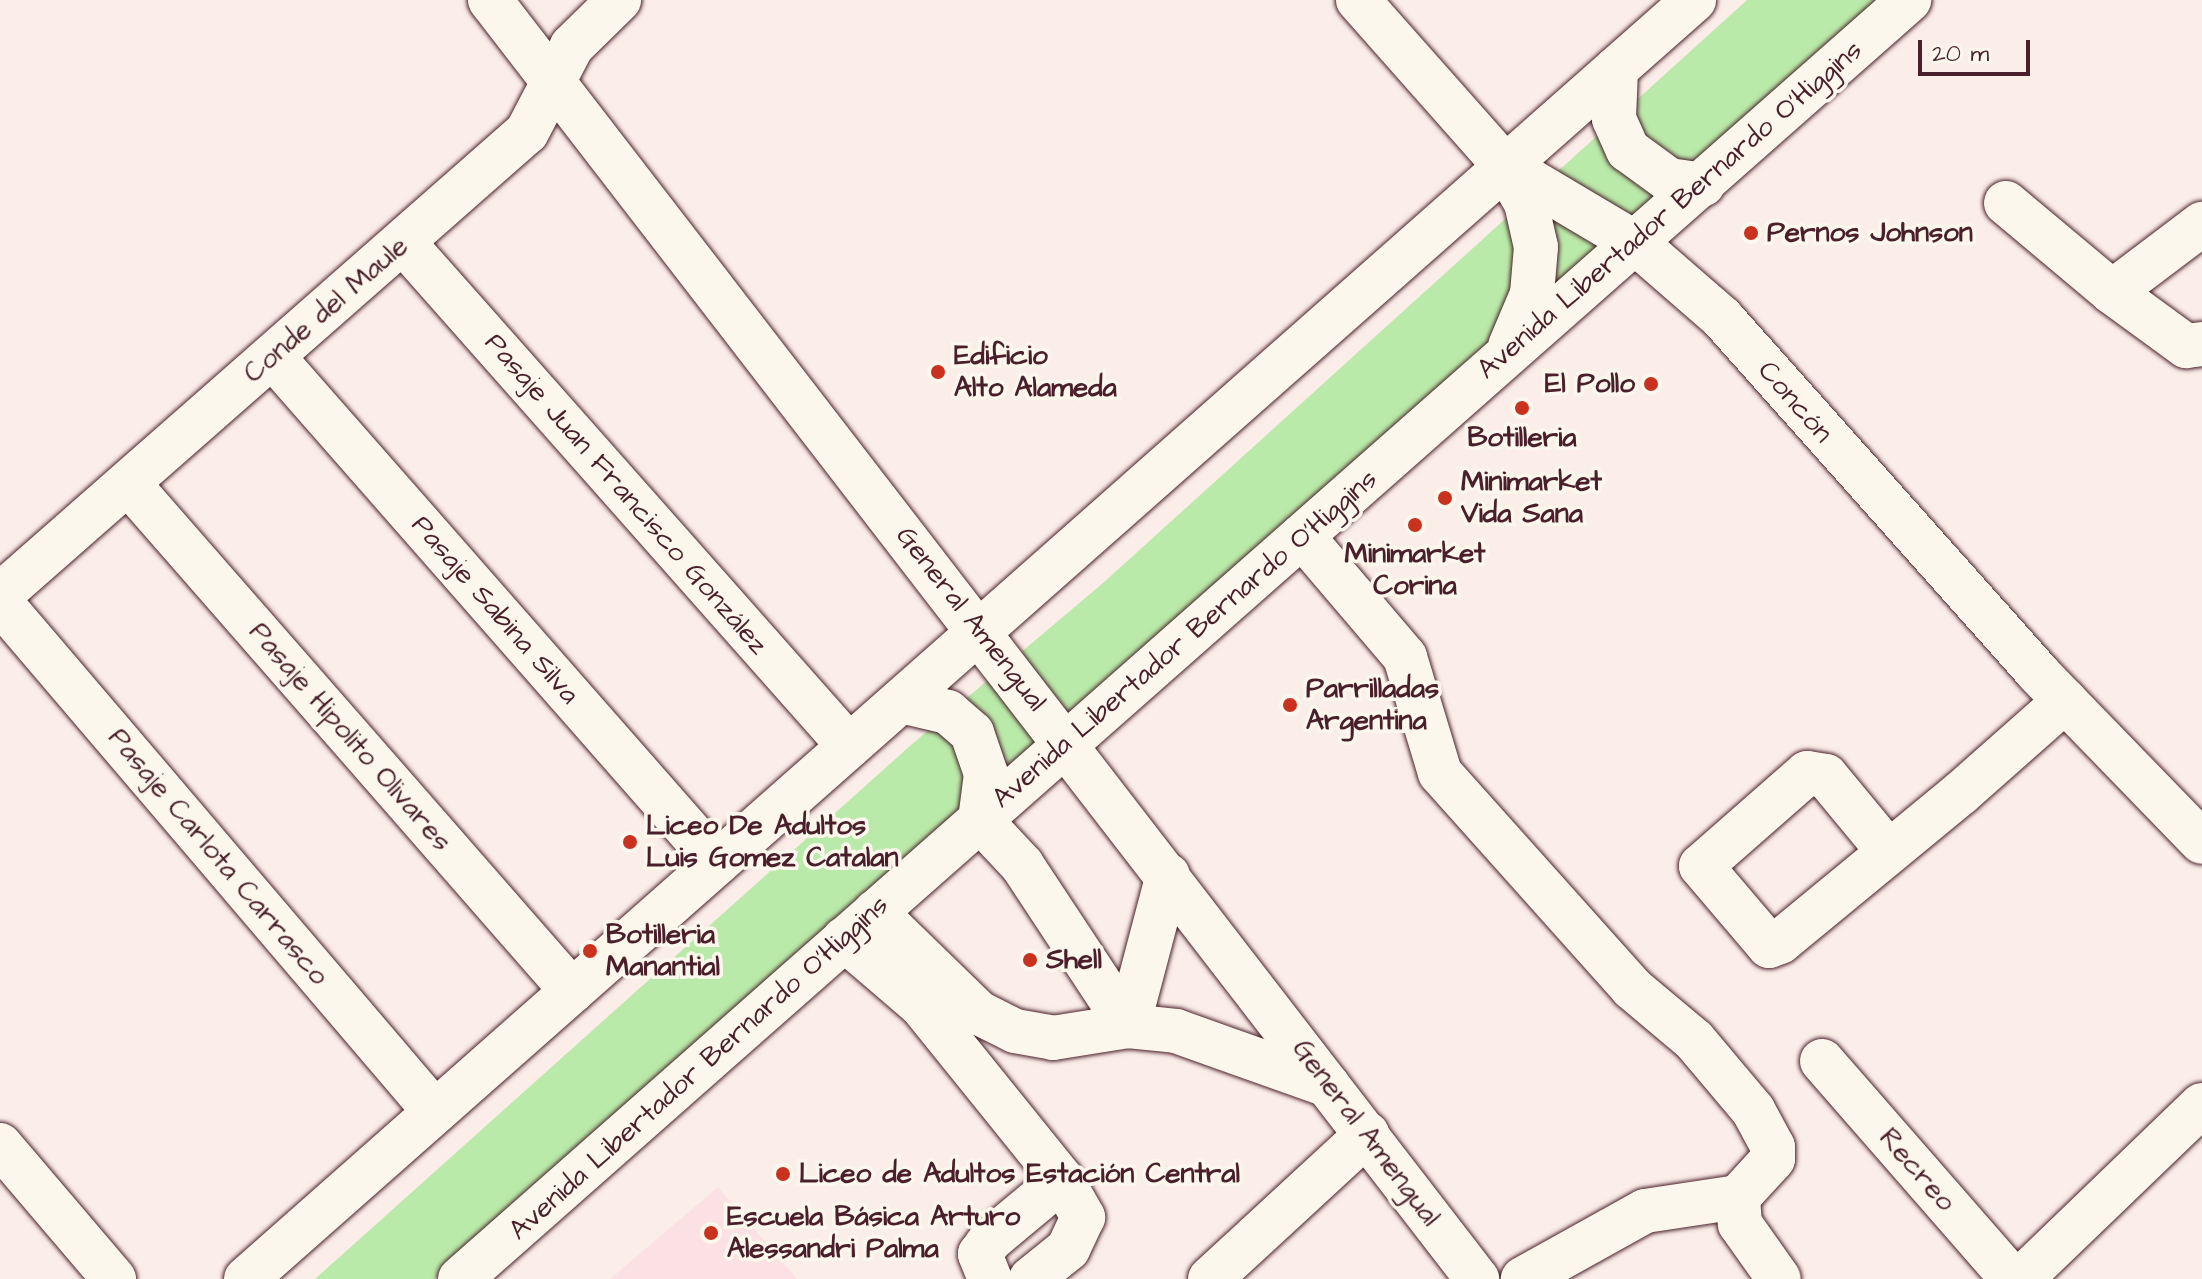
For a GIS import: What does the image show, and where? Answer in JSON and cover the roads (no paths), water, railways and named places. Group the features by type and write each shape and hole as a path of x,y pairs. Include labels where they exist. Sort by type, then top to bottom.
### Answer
{"street":[{"name":"General Amengual","path":"490,0 980,631 1477,1279"},
{"name":"Conde del Maule","path":"0,595 527,132 572,46 619,0"},
{"name":"Concón","path":"1358,0 1504,165 1637,244 1722,318 2065,701 2202,842"},
{"path":"246,1279 1694,0"},
{"name":"Avenida Libertador Bernardo O'Higgins","path":"460,1279 1501,358 1637,244 1909,0"},
{"path":"1616,69 1614,119 1628,150 1669,180 1703,185"},
{"path":"1501,358 1525,317 1536,271 1526,203 1504,165"},
{"path":"2006,203 2112,292 2186,346 2202,344"},
{"path":"2112,292 2202,224"},
{"name":"Pasaje Juan Francisco González","path":"403,242 849,746"},
{"name":"Pasaje Sabina Silva","path":"273,357 717,863"},
{"name":"Pasaje Hipolito Olivares","path":"128,483 572,991"},
{"path":"1302,536 1405,657 1440,773 1632,988 1694,1040 1753,1110 1773,1159 1738,1197 1645,1211 1523,1279"},
{"name":"Pasaje Carlota Carrasco","path":"0,602 435,1112"},
{"path":"901,701 948,712 972,733 986,774 980,820 1022,865 1128,1026"},
{"path":"1888,851 2065,701"},
{"path":"1128,1026 1168,875"},
{"path":"859,925 979,1013 1015,1031 1053,1038 1128,1026 1176,1031 1329,1085"},
{"path":"859,925 1062,1180 1083,1217 1068,1249 1031,1279"},
{"name":"Recreo","path":"1822,1061 2012,1279"},
{"path":"2021,1279 2202,1105"},
{"path":"1210,1279 1367,1134"},
{"path":"0,1145 114,1279"},
{"path":"990,1279 980,1254 990,1240 1062,1180"},
{"path":"1738,1197 1740,1224 1779,1279"}],"place":[{"name":"Pernos Johnson","path":"1751,233"},
{"name":"Edificio Alto Alameda","path":"938,372"},
{"name":"El Pollo","path":"1651,384"},
{"name":"Botilleria","path":"1522,408"},
{"name":"Minimarket Vida Sana","path":"1445,498"},
{"name":"Minimarket Corina","path":"1415,525"},
{"name":"Parrilladas Argentina","path":"1290,705"},
{"name":"Liceo De Adultos Luis Gomez Catalan","path":"630,842"},
{"name":"Botilleria Manantial","path":"590,951"},
{"name":"Shell","path":"1030,960"},
{"name":"Liceo de Adultos Estación Central","path":"783,1174"},
{"name":"Escuela Básica Arturo Alessandri Palma","path":"711,1233"}]}
